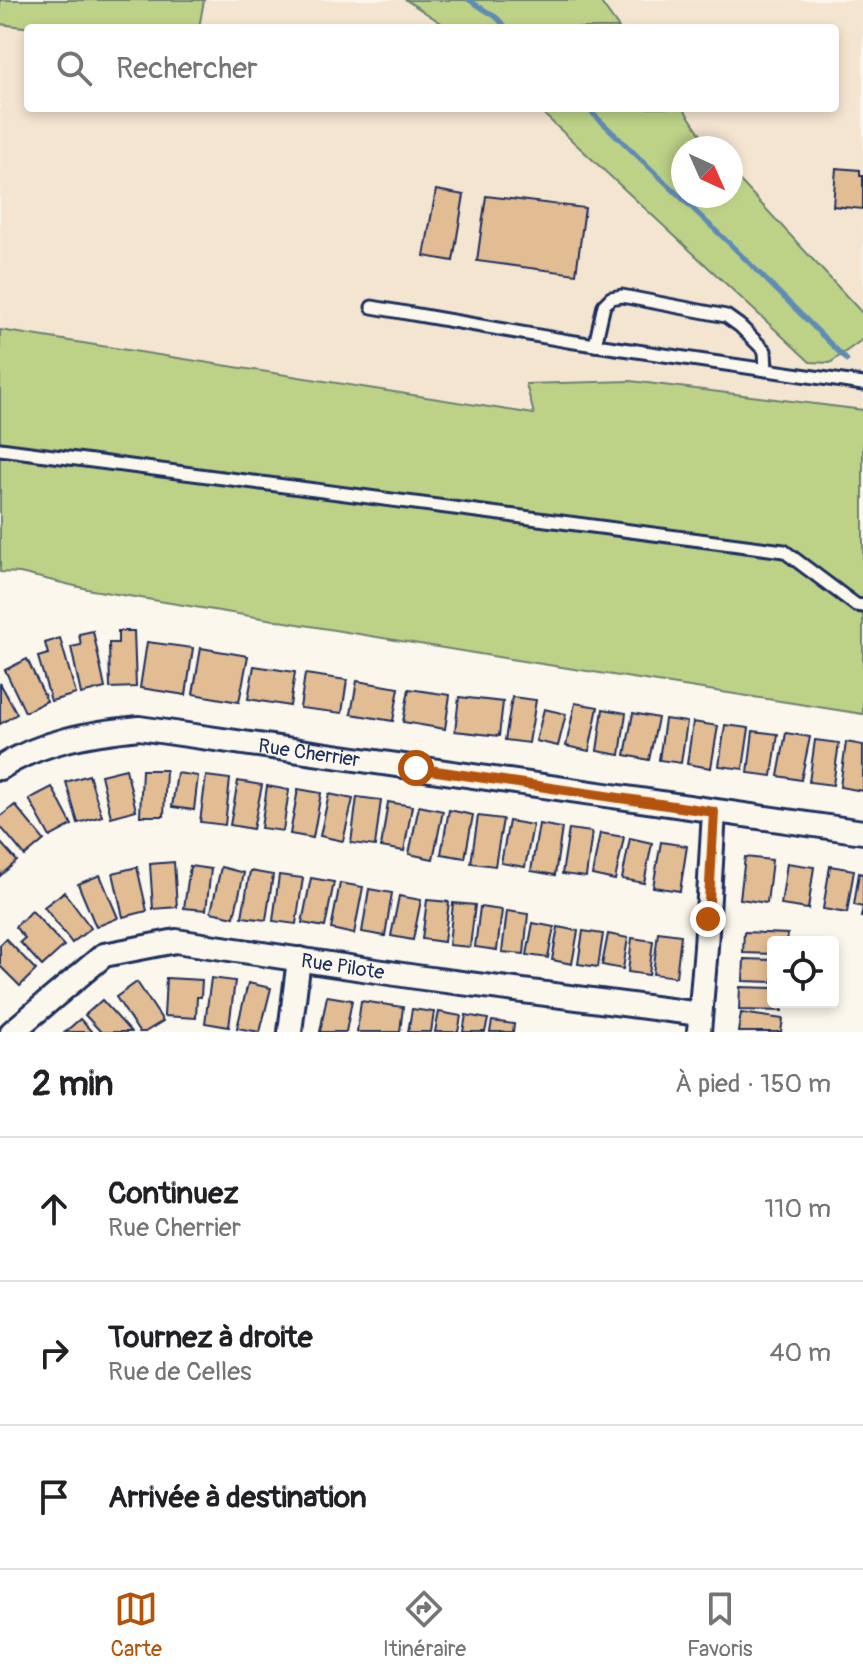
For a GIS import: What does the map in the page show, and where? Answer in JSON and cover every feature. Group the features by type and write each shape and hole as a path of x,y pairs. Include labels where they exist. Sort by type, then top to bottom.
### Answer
{"street":[{"name":"Rue Cherrier","path":"0,768 20,755 61,741 97,732 139,728 863,832"},
{"path":"699,1023 714,812"},
{"name":"Rue Pilote","path":"12,1032 104,955 176,941 699,1023"},
{"path":"290,1032 299,959"}],"lane":[{"path":"595,345 604,305 611,298 622,296 726,316 765,351 766,370"},
{"path":"372,307 595,345 863,384"},
{"path":"0,449 784,551 856,605 863,606"}],"shaded area":[{"path":"0,0 863,0 863,410 631,381 526,384 535,414 0,330"}],"green space":[{"path":"0,0 204,0 200,24 24,24 24,27 0,24"},
{"path":"406,0 599,0 616,24 443,24"},
{"path":"541,112 686,112 702,136 671,136 671,208 743,208 743,184 863,314 863,339 830,363 810,362"},
{"path":"0,330 534,414 526,384 631,381 863,410 863,714 510,659 0,572"}],"building":[{"path":"836,168 860,170 860,176 863,176 863,209 833,206"},
{"path":"436,190 464,195 453,261 424,256"},
{"path":"486,196 585,208 576,274 477,261"},
{"path":"93,631 105,688 81,694 71,647 81,645 79,634"},
{"path":"118,631 134,631 136,687 110,688 109,643 118,643"},
{"path":"60,638 76,694 51,701 38,657 48,654 45,643"},
{"path":"147,642 193,648 186,695 140,688"},
{"path":"201,648 248,656 239,702 193,694"},
{"path":"27,659 47,701 25,712 5,670"},
{"path":"254,666 295,672 290,706 248,699"},
{"path":"305,674 347,680 342,713 300,708"},
{"path":"357,681 399,688 393,721 351,714"},
{"path":"0,683 17,714 0,724"},
{"path":"409,689 450,695 445,729 403,722"},
{"path":"459,697 503,702 499,736 455,731"},
{"path":"512,697 536,700 529,743 505,740"},
{"path":"575,703 598,707 589,751 566,746"},
{"path":"544,709 566,714 558,746 536,741"},
{"path":"603,709 626,713 620,755 597,751"},
{"path":"633,713 658,718 649,760 625,755"},
{"path":"665,719 687,722 681,763 659,760"},
{"path":"693,722 718,726 711,768 687,764"},
{"path":"725,725 749,728 743,769 719,766"},
{"path":"753,731 778,734 772,776 748,773"},
{"path":"786,733 810,737 801,780 778,776"},
{"path":"815,740 839,743 833,785 809,782"},
{"path":"846,742 863,745 863,791 840,787"},
{"path":"126,769 136,810 111,817 101,775"},
{"path":"142,770 166,770 164,816 140,816"},
{"path":"177,773 198,776 194,810 172,807"},
{"path":"89,775 102,816 78,823 66,782"},
{"path":"206,776 230,779 225,825 200,822"},
{"path":"238,781 262,785 253,829 230,825"},
{"path":"267,786 289,790 283,831 261,828"},
{"path":"52,787 72,825 50,837 29,799"},
{"path":"298,789 321,793 313,838 290,834"},
{"path":"329,794 353,799 343,841 320,836"},
{"path":"357,797 381,800 375,846 351,843"},
{"path":"388,802 412,806 404,851 381,847"},
{"path":"15,805 44,840 25,856 0,826 0,817"},
{"path":"419,806 443,811 433,859 409,854"},
{"path":"449,810 473,815 465,858 441,854"},
{"path":"478,816 503,819 495,866 471,863"},
{"path":"509,821 533,825 525,867 501,863"},
{"path":"539,824 562,828 555,875 531,871"},
{"path":"569,829 592,832 586,877 562,874"},
{"path":"600,833 624,837 615,880 592,875"},
{"path":"630,838 652,843 644,883 622,879"},
{"path":"0,842 17,861 0,876"},
{"path":"661,842 687,846 680,891 653,887"},
{"path":"745,857 772,860 767,903 740,899"},
{"path":"174,862 177,907 153,909 150,864"},
{"path":"787,863 814,867 808,909 781,905"},
{"path":"190,866 211,869 206,910 184,908"},
{"path":"830,866 854,870 847,913 823,909"},
{"path":"137,867 147,911 123,917 113,873"},
{"path":"221,867 244,873 234,917 211,912"},
{"path":"250,871 273,875 266,920 242,917"},
{"path":"859,873 863,874 863,907 854,905"},
{"path":"100,875 118,918 96,927 78,884"},
{"path":"279,875 303,878 296,924 273,921"},
{"path":"311,878 334,882 325,927 302,923"},
{"path":"340,883 363,887 354,934 331,929"},
{"path":"369,889 392,893 385,936 362,932"},
{"path":"64,892 91,928 72,943 44,907"},
{"path":"399,896 421,900 413,940 391,936"},
{"path":"427,900 449,902 444,942 422,939"},
{"path":"453,903 475,905 470,947 449,945"},
{"path":"480,907 502,910 497,950 475,947"},
{"path":"32,911 64,946 42,966 20,942 25,938 15,927"},
{"path":"507,911 528,914 524,954 502,952"},
{"path":"533,923 554,927 548,958 527,955"},
{"path":"558,927 578,931 572,964 552,960"},
{"path":"583,931 603,934 598,967 578,964"},
{"path":"658,932 681,935 676,977 653,974"},
{"path":"744,932 788,934 767,936 767,954 743,953"},
{"path":"608,934 628,938 623,969 602,965"},
{"path":"632,938 653,941 649,975 628,972"},
{"path":"6,939 36,970 20,986 0,966 0,945"},
{"path":"744,959 767,960 767,982 743,981"},
{"path":"166,978 202,980 196,1018 164,1016"},
{"path":"211,978 235,981 229,1027 205,1023"},
{"path":"137,982 163,1021 145,1032 139,1032 116,997"},
{"path":"248,983 271,988 260,1032 237,1028"},
{"path":"740,987 767,988 767,1008 782,1008 782,1011 739,1010"},
{"path":"327,996 352,1000 346,1032 320,1032"},
{"path":"102,1000 131,1032 101,1032 85,1015"},
{"path":"361,1001 403,1007 400,1032 357,1032"},
{"path":"412,1009 434,1012 431,1032 408,1032"},
{"path":"439,1012 461,1016 458,1032 435,1032"},
{"path":"741,1013 783,1019 781,1032 738,1032"},
{"path":"466,1015 488,1019 485,1032 463,1032"},
{"path":"80,1019 92,1032 65,1032"},
{"path":"492,1021 514,1024 513,1032 490,1032"}],"waterway":[{"path":"469,0 503,24"},
{"path":"591,112 847,360"}],"route":[{"path":"416,768 714,812 708,919"}]}
